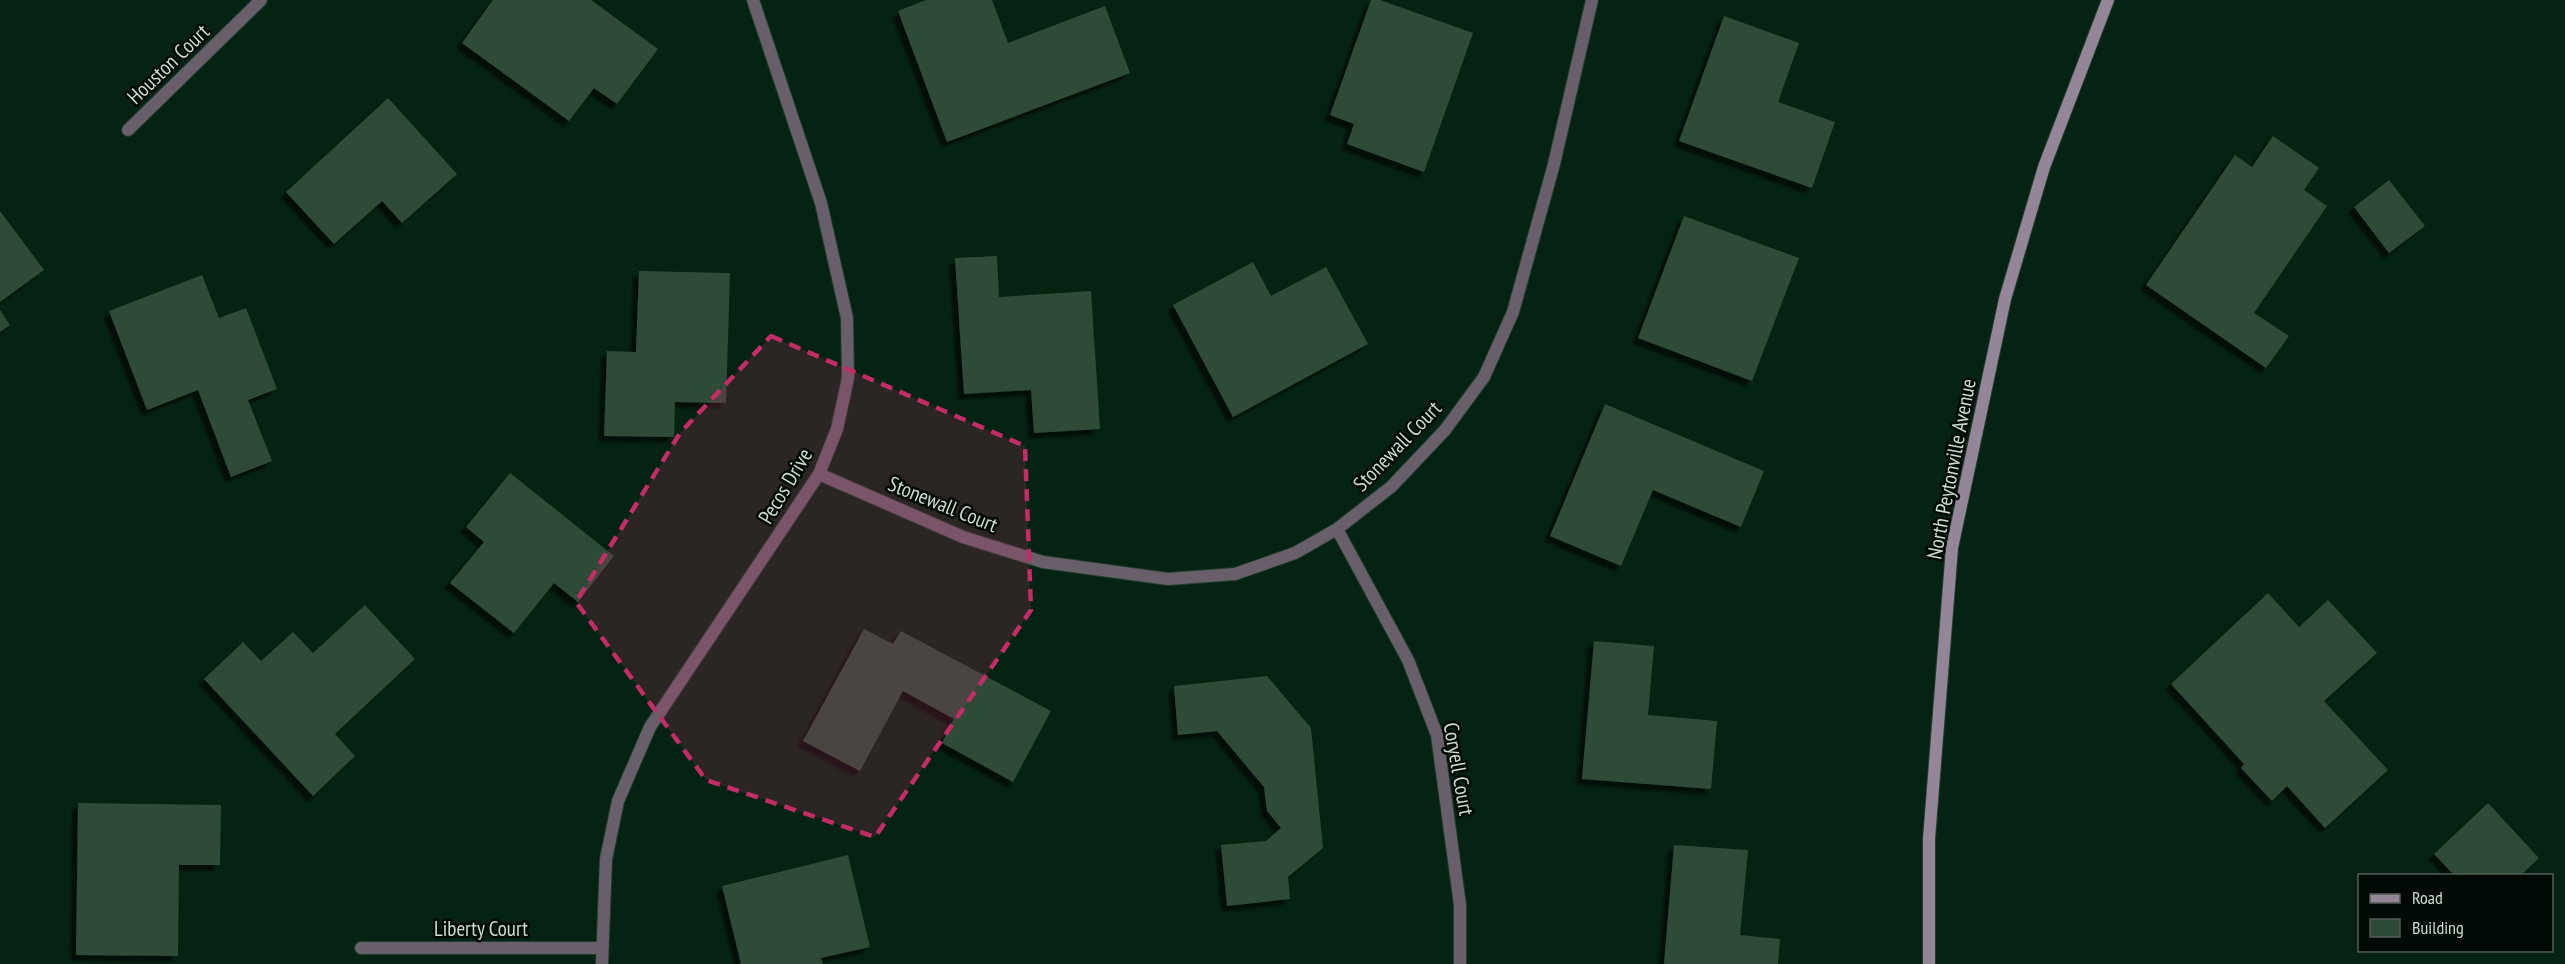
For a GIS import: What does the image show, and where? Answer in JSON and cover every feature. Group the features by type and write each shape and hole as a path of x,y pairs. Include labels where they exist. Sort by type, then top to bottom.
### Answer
{"street":[{"name":"Houston Court","path":"128,130 261,0"},
{"name":"Pecos Drive","path":"602,964 606,859 618,801 650,728 819,474 837,429 848,378 847,318 821,203 753,0"},
{"name":"Stonewall Court","path":"819,474 963,537 1042,562 1168,579 1235,574 1296,553 1337,530 1391,487 1444,430 1484,377 1513,312 1554,164 1592,0"},
{"name":"North Peytonville Avenue","path":"1929,964 1929,839 1952,548 2009,288 2044,167 2108,0"},
{"name":"Coryell Court","path":"1337,530 1408,660 1437,735 1460,905 1460,964"},
{"name":"Liberty Court","path":"361,948 601,948"}],"highlighted area":[{"path":"771,336 1025,446 1031,610 875,837 706,780 576,602 680,433"}],"building":[{"path":"493,0 591,0 658,49 617,104 594,88 569,121 462,43"},
{"path":"926,0 992,0 1008,43 1105,6 1130,73 947,142 898,11"},
{"path":"1371,0 1380,0 1473,33 1424,172 1347,144 1354,124 1330,115"},
{"path":"1724,16 1799,43 1778,102 1835,122 1812,188 1679,141"},
{"path":"388,98 457,174 402,223 382,201 334,244 286,192"},
{"path":"2273,136 2319,168 2304,190 2327,206 2254,313 2289,336 2266,368 2146,285 2235,155 2252,167"},
{"path":"2389,180 2425,226 2389,253 2354,207"},
{"path":"0,211 44,270 0,302"},
{"path":"1684,216 1799,258 1752,381 1638,338"},
{"path":"997,256 999,297 1091,291 1100,429 1034,433 1031,390 964,394 955,258"},
{"path":"1253,262 1271,296 1326,267 1368,344 1233,417 1173,305"},
{"path":"639,271 730,273 726,403 675,402 674,437 604,436 607,351 636,352"},
{"path":"202,275 219,318 246,308 277,389 248,400 272,461 231,477 198,390 147,410 109,311"},
{"path":"0,310 10,325 0,332"},
{"path":"1605,404 1764,471 1741,527 1653,490 1621,566 1550,536"},
{"path":"510,473 614,556 578,602 554,583 514,633 450,583 484,542 466,527"},
{"path":"2268,593 2299,627 2328,600 2377,653 2324,701 2388,770 2325,828 2287,786 2272,801 2241,768 2244,764 2171,684"},
{"path":"365,605 415,659 335,734 355,756 313,796 204,679 243,642 261,661 293,632 313,653"},
{"path":"864,629 893,644 901,631 1051,711 1013,782 942,743 954,719 903,691 860,771 803,741"},
{"path":"1594,641 1654,646 1648,715 1717,721 1711,789 1582,779"},
{"path":"1267,676 1311,728 1323,848 1288,877 1290,899 1227,906 1221,845 1266,841 1281,828 1267,811 1264,787 1217,731 1178,735 1174,686"},
{"path":"78,803 221,805 220,865 179,865 178,956 76,955"},
{"path":"2488,803 2539,858 2522,874 2453,874 2434,854"},
{"path":"1674,845 1748,850 1740,935 1780,939 1778,964 1664,964"},
{"path":"848,855 870,947 821,958 823,964 741,964 722,886"}]}
